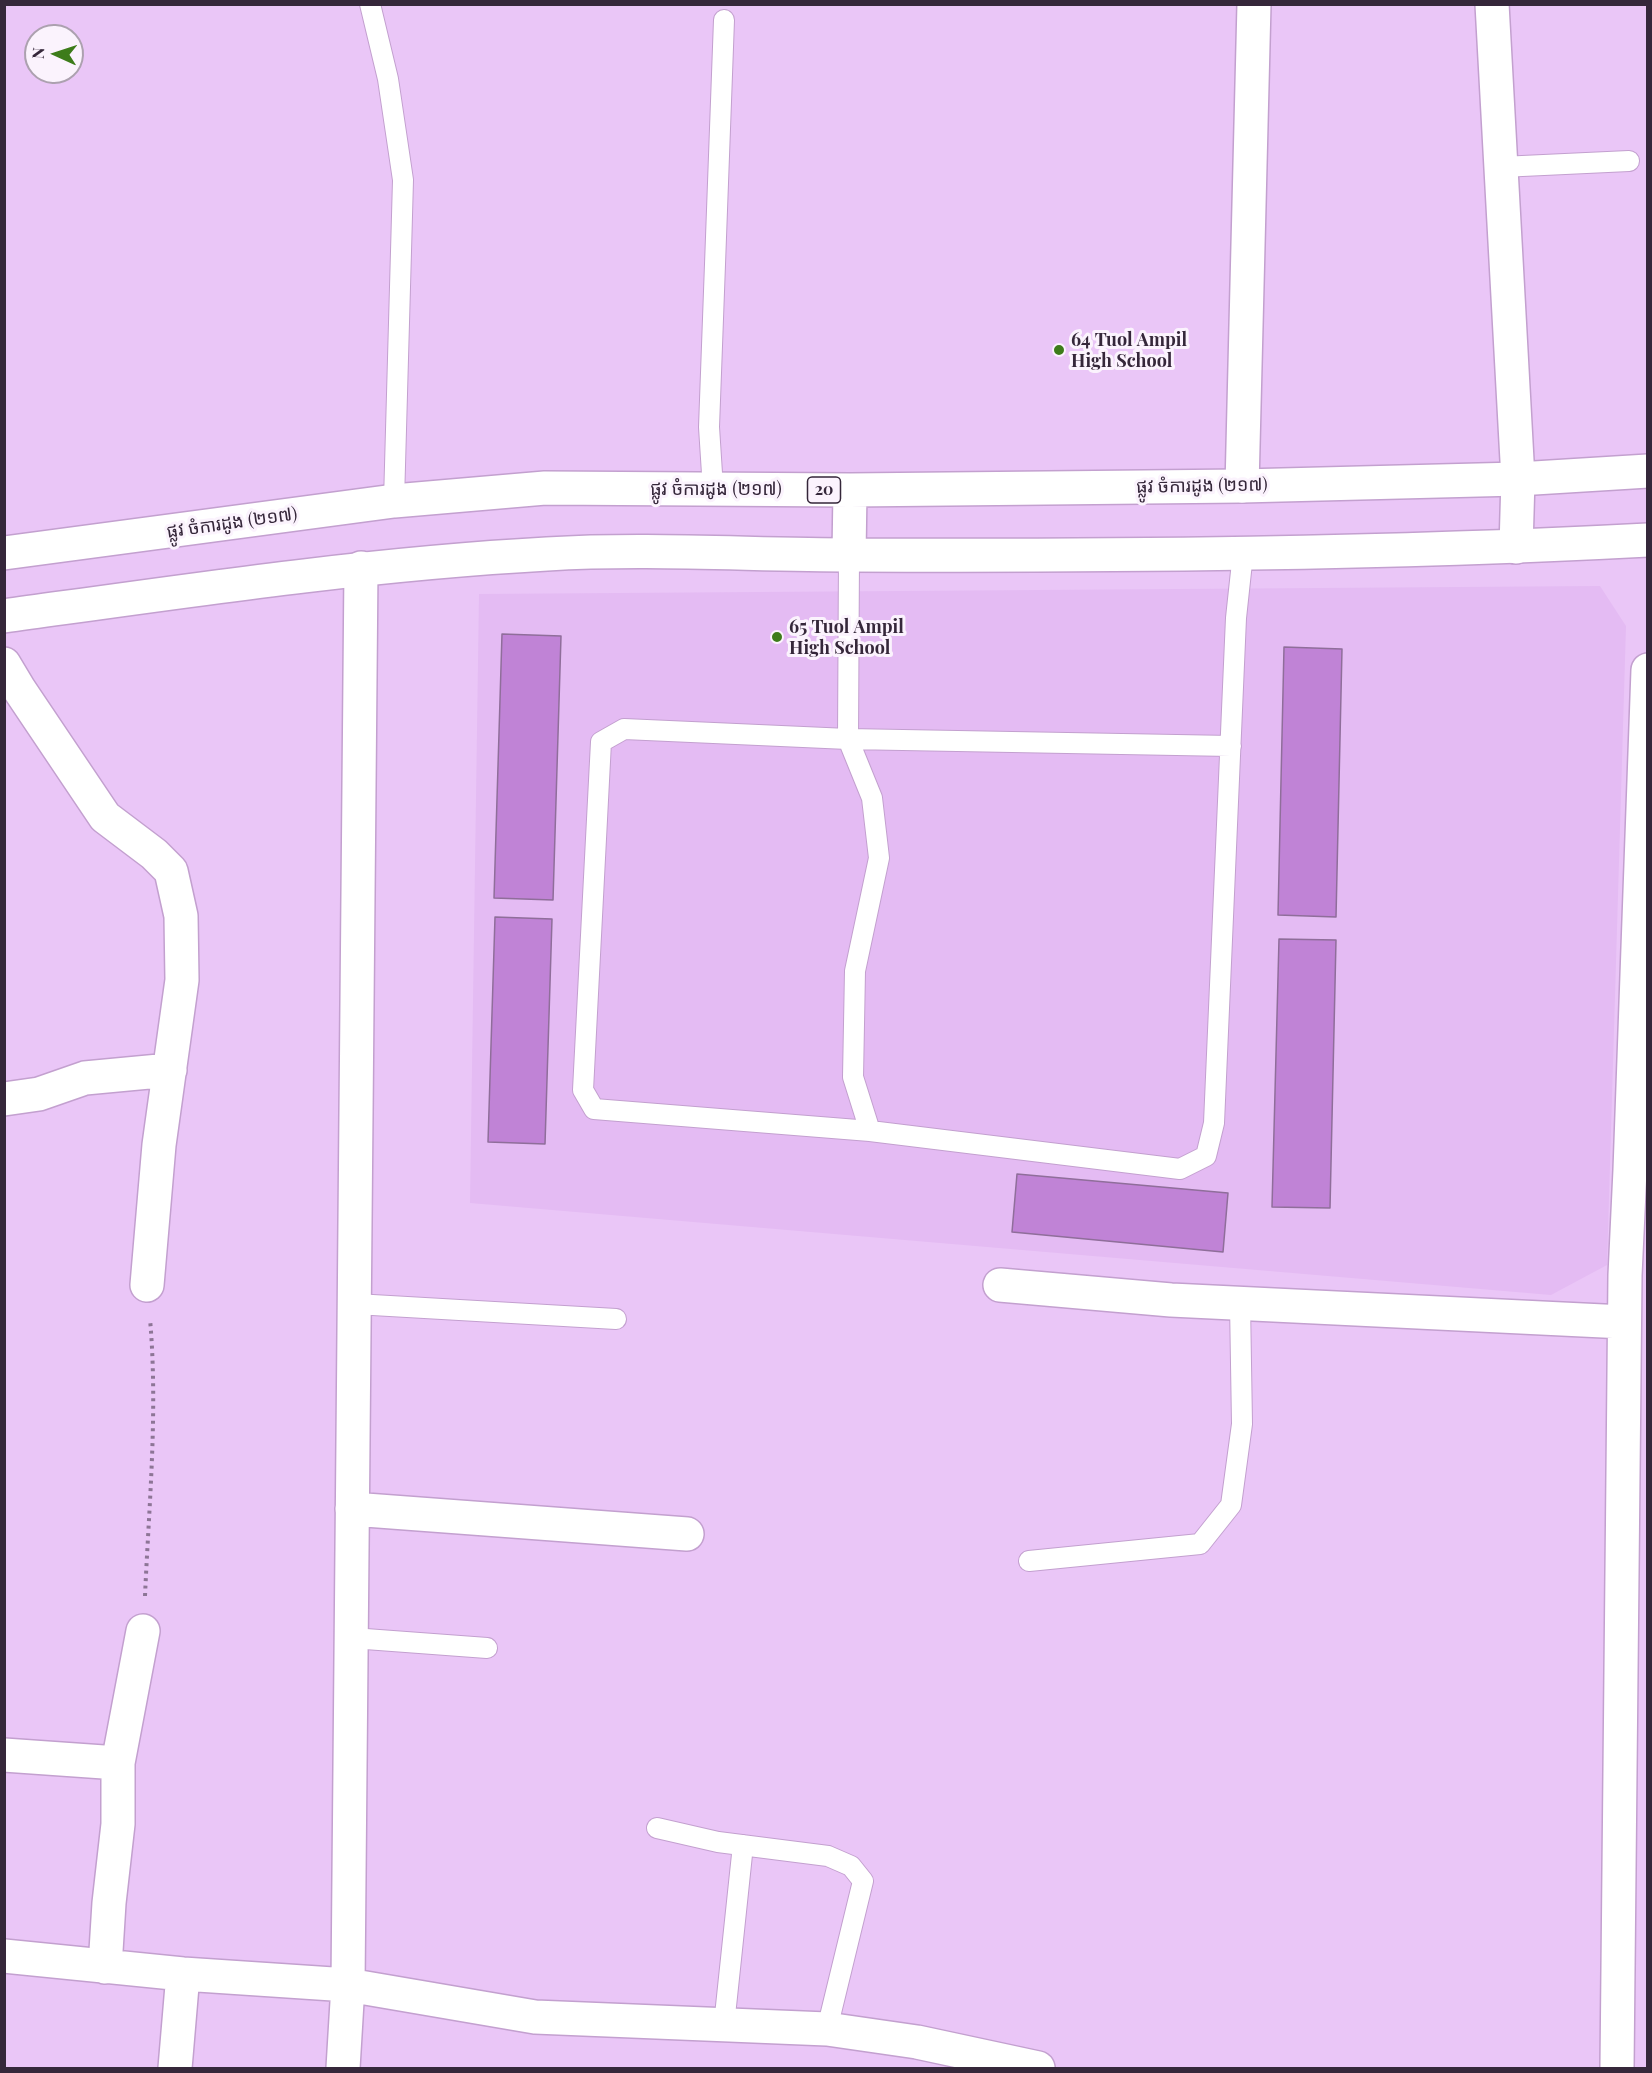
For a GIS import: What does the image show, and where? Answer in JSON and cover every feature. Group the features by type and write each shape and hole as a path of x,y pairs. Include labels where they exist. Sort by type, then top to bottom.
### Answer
{"street":[{"path":"1242,486 1254,4"},
{"path":"1492,4 1518,479 1516,547"},
{"name":"ផ្លូវ ចំការដូង (២១៧)","path":"4,553 394,501 545,488 850,490 1242,486 1518,479 1647,471"},
{"path":"849,555 850,490"},
{"path":"4,616 361,568 550,553 714,552 849,555 1243,553 1516,547 1647,540"},
{"path":"343,2068 348,1985 361,568"},
{"path":"4,664 105,817 154,854 171,871 181,916 182,980 159,1144 147,1285"},
{"path":"1617,2068 1635,1431 1624,1322 1638,1210 1647,670"},
{"path":"4,1099 39,1094 85,1078 170,1070"},
{"path":"1000,1285 1171,1300 1624,1322"},
{"path":"352,1509 687,1534"},
{"path":"105,1967 109,1903 118,1824 118,1763 143,1631"},
{"path":"4,1755 118,1763"},
{"path":"4,1956 183,1974 348,1985 535,2017 827,2029 917,2042 1038,2068"},
{"path":"175,2068 183,1974"}],"lane":[{"path":"370,4 388,79 403,180 394,501"},
{"path":"712,489 709,427 724,20"},
{"path":"1501,167 1629,161"},
{"path":"1231,746 848,739 624,729 601,742 583,1090 594,1109 870,1131 1180,1169 1206,1156 1214,1123 1231,746 1236,618 1243,553"},
{"path":"849,555 848,739 872,798 879,858 855,971 853,1077 870,1131"},
{"path":"355,1304 616,1319"},
{"path":"1029,1561 1200,1544 1231,1505 1242,1424 1240,1304"},
{"path":"352,1638 487,1648"},
{"path":"657,1828 718,1842 828,1856 851,1866 862,1881 827,2029"},
{"path":"724,2025 743,1845"}],"path":[{"path":"143,1631 153,1434 153,1349 147,1285"}],"shaded area":[{"path":"1600,586 1626,626 1607,1265 1551,1295 470,1203 479,594"}],"building":[{"path":"502,634 561,636 553,900 494,898"},
{"path":"1284,647 1342,649 1336,917 1278,915"},
{"path":"495,917 552,919 545,1144 488,1142"},
{"path":"1279,939 1336,940 1330,1208 1272,1207"},
{"path":"1017,1174 1228,1193 1223,1252 1012,1232"}],"place":[{"name":"64 Tuol Ampil High School","path":"1059,350"},
{"name":"65 Tuol Ampil High School","path":"777,637"}]}
